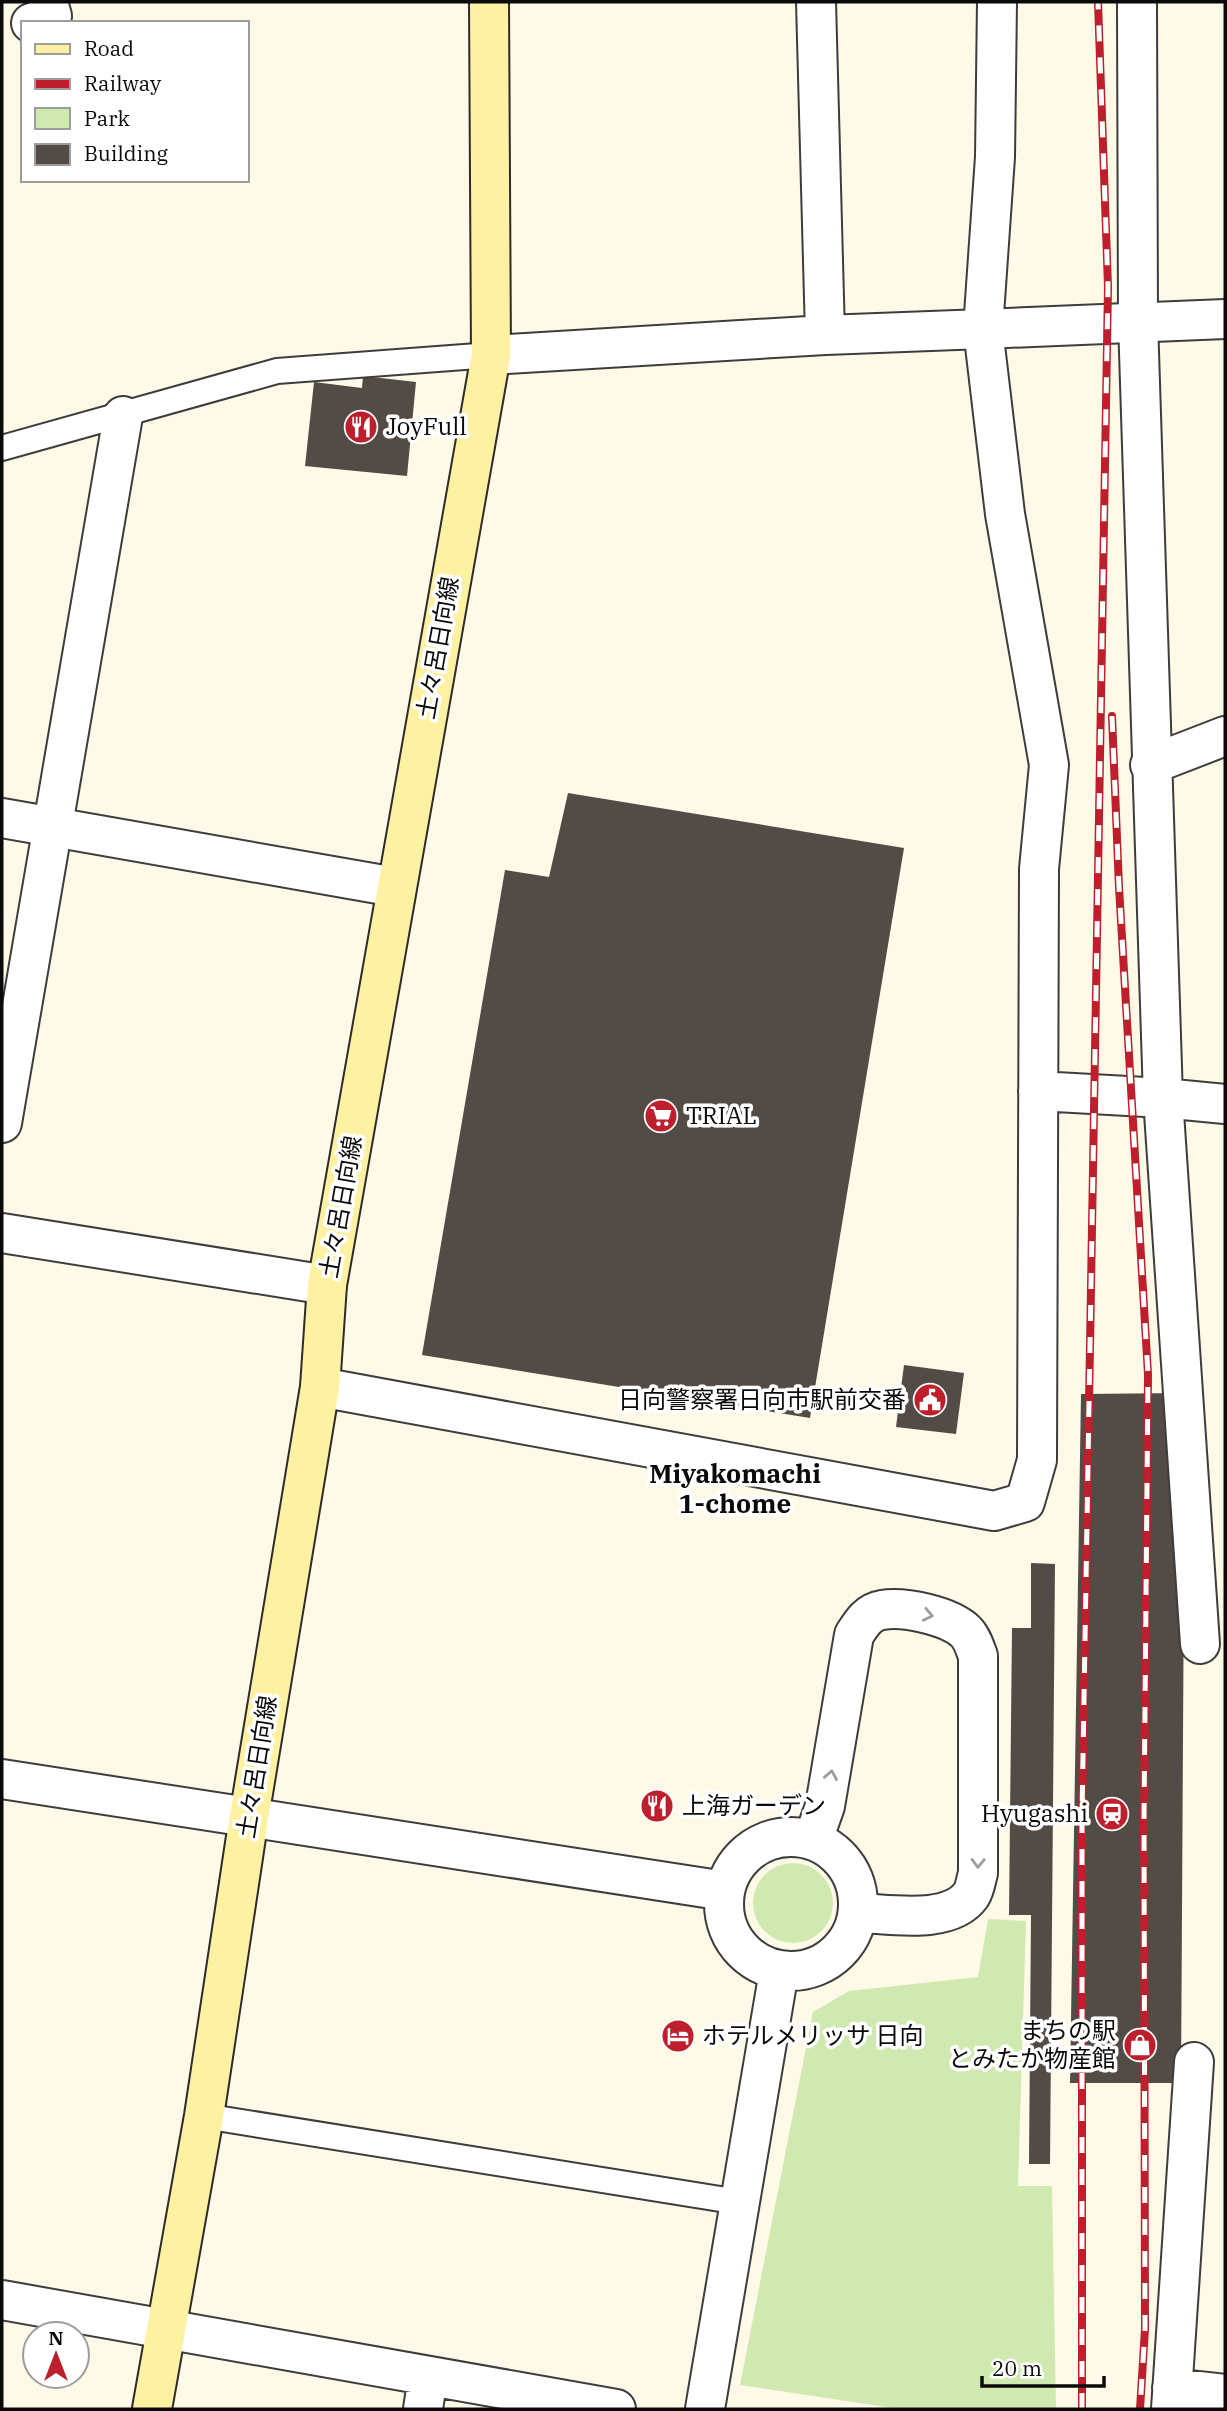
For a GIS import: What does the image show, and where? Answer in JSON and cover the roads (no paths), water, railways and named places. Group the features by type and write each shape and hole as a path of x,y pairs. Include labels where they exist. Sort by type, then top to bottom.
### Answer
{"main road":[{"name":"土々呂日向線","path":"152,2409 204,2116 249,1817 320,1387 327,1285 491,355 489,2"}],"street":[{"path":"37,21 52,16 48,2"},
{"path":"816,2 825,334"},
{"path":"320,1387 994,1511 1025,1502 1037,1460 1039,869 1049,765 1005,513 983,329 995,157 997,2"},
{"path":"1137,2 1138,321 1150,765 1163,1098 1200,1644"},
{"path":"2,33 21,27"},
{"path":"491,355 825,334 1225,319"},
{"path":"2,1123 123,416"},
{"path":"1150,765 1225,736"},
{"path":"2,818 396,887"},
{"path":"1038,1091 1225,1104"},
{"path":"2,1233 327,1285"},
{"path":"813,1840 825,1807 854,1635 865,1618 882,1610 952,1620 969,1634 978,1657 978,1873 972,1894 953,1910 925,1914 858,1913"},
{"path":"2,1779 725,1891"},
{"path":"794,1837 813,1840 833,1852 849,1869 857,1890 858,1913 852,1934 839,1952 822,1965 800,1971 779,1971 759,1963 736,1942 724,1912 725,1891 731,1873 742,1857 758,1846 775,1839 794,1837"},
{"path":"705,2409 779,1971"},
{"path":"1194,2062 1172,2399 1225,2394"},
{"path":"2,2300 166,2330 426,2393 616,2409"}],"lane":[{"path":"2,448 277,371 491,355"},
{"path":"204,2116 739,2202"}],"railway":[{"path":"1082,2409 1082,1816 1108,287 1098,2"},
{"path":"1112,716 1119,887 1148,1374 1144,1819 1145,2329 1140,2409"}],"place":[{"name":"JoyFull","path":"361,427"},
{"name":"TRIAL","path":"661,1116"},
{"name":"日向警察署日向市駅前交番","path":"930,1400"},
{"name":"上海ガーデン","path":"657,1806"},
{"name":"Hyugashi","path":"1112,1814"},
{"name":"ホテルメリッサ 日向","path":"678,2036"},
{"name":"まちの駅 とみたか物産館","path":"1140,2045"}],"district":[{"name":"Miyakomachi 1-chome","path":"735,1489"}]}
